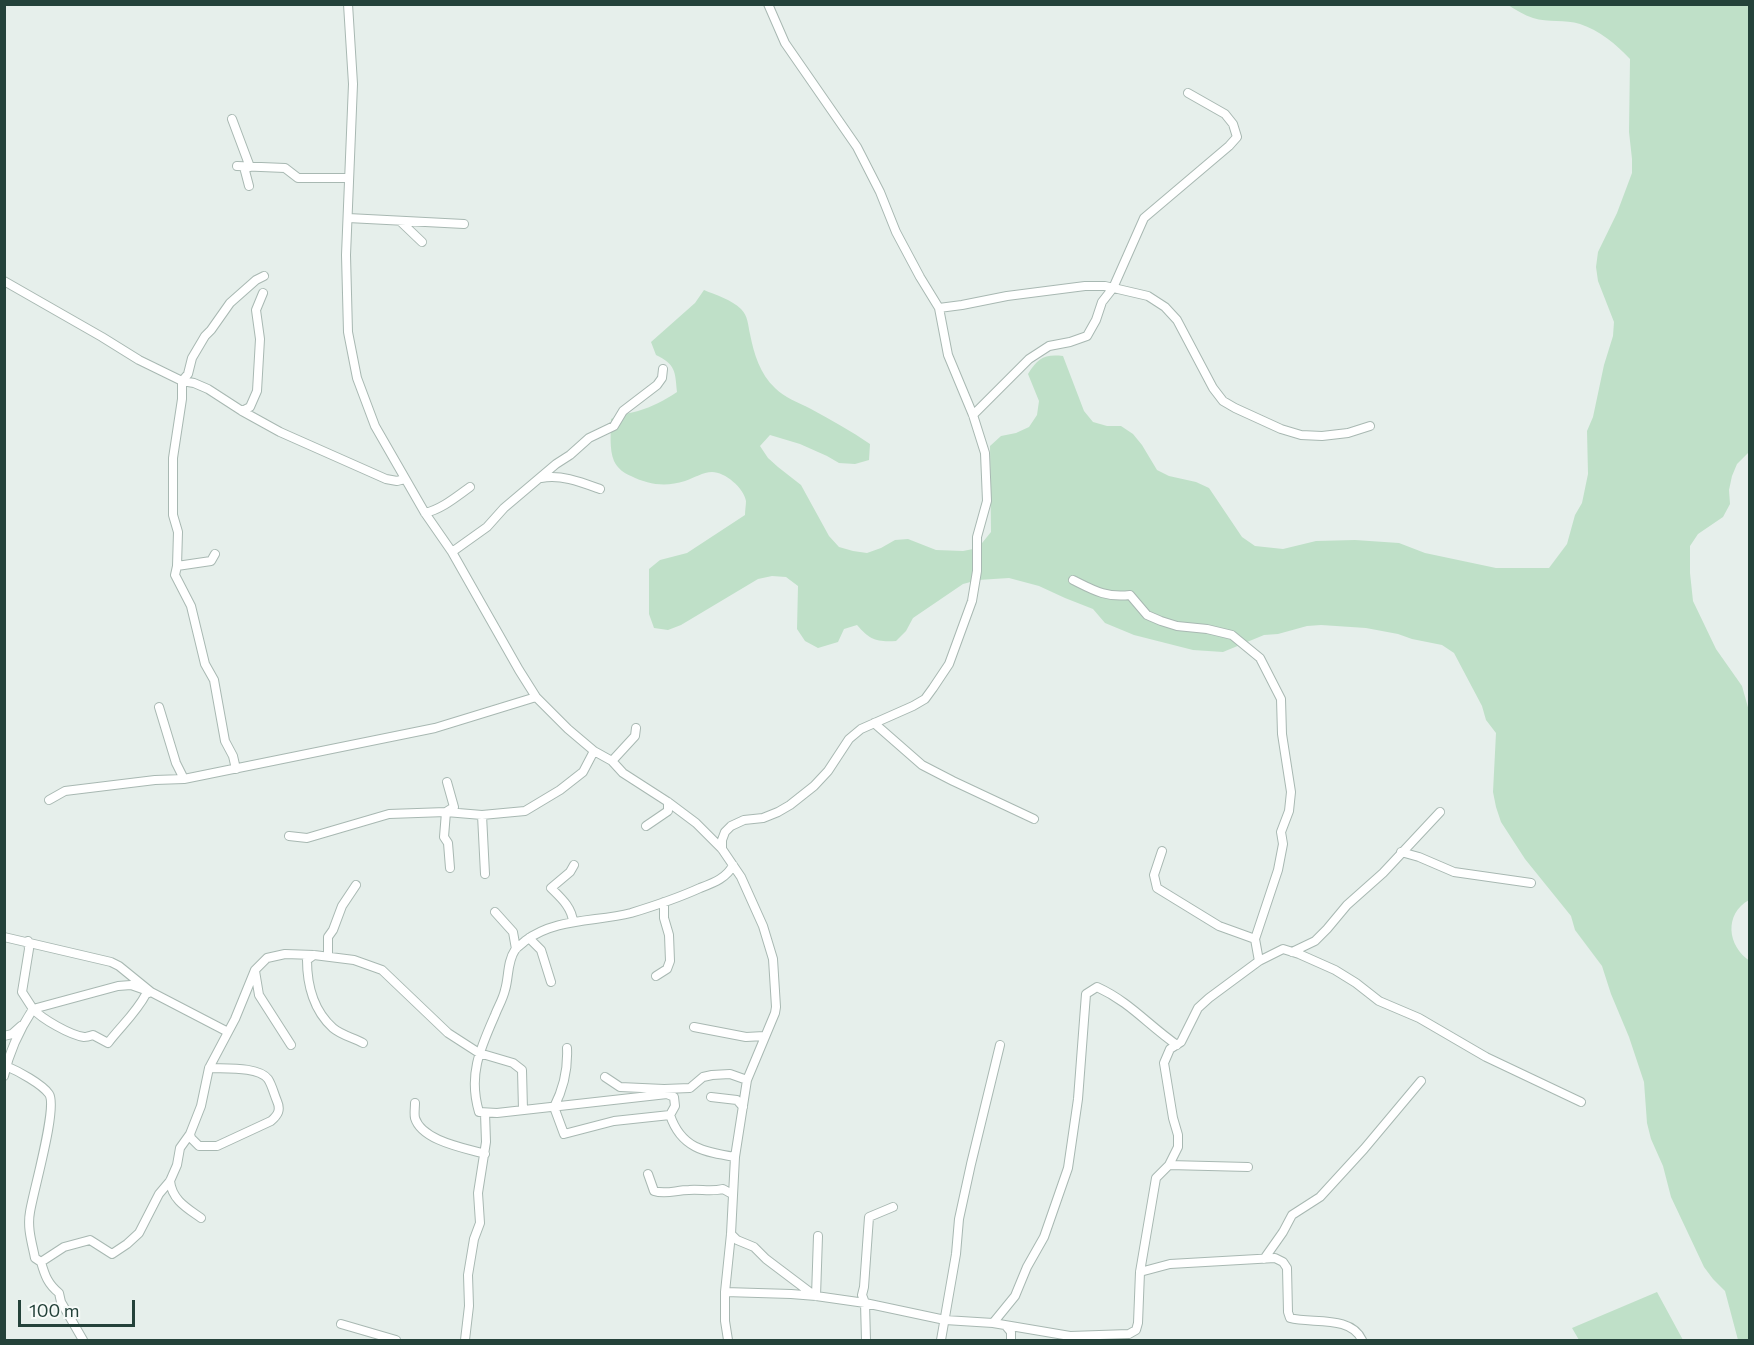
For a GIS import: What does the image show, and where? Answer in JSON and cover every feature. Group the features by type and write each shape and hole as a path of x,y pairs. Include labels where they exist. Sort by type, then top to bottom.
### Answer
{"street":[{"path":"348,4 353,84 346,255 348,332 357,378 375,426 425,513 452,552 536,697 594,751 612,761 623,773 696,823 722,849 741,877 763,926 773,959 776,1007 747,1080 735,1157 731,1234 724,1292 728,1341"},
{"path":"722,849 725,832 731,826 744,820 763,818 778,812 814,786 828,771 849,739 861,729 925,699 949,664 972,601 977,571 977,537 987,501 985,453 973,416 948,355 939,308 901,241 857,147 785,43 768,4"},
{"path":"973,416 1029,359 1049,346 1087,336 1102,302 1113,288 1144,218 1237,137 1233,124 1225,114 1188,93"},
{"path":"232,119 249,186"},
{"path":"244,166 285,168 298,178 350,178"},
{"path":"348,218 464,224"},
{"path":"374,220 380,230"},
{"path":"400,221 423,242"},
{"path":"236,769 233,756 225,741 214,680 205,664 191,606 175,575 178,532 173,515 173,458 182,399 182,381 188,374 192,358 205,336 230,303 256,280 264,276"},
{"path":"4,281 139,360 182,381 208,389 242,411 299,441 386,479 397,481 405,479"},
{"path":"939,308 1007,296 1105,286 1148,296 1165,307 1177,320 1213,388 1223,401 1281,429 1302,435 1322,436 1348,433 1370,426"},
{"path":"242,411 250,407 257,391 260,339 256,310 263,293"},
{"path":"452,552 487,527 504,508 589,438 614,426 622,411 657,385 662,378 663,369"},
{"path":"540,478 548,476 575,479 600,489"},
{"path":"425,513 449,503 470,487"},
{"path":"177,566 211,561 215,554"},
{"path":"1074,580 1099,593 1130,595 1147,615 1161,621 1177,626 1207,629 1232,635 1260,658 1281,699 1282,734 1292,792 1289,811 1281,832 1283,844 1278,870 1255,939 1259,961"},
{"path":"49,800 65,791 155,780 184,779 435,728 536,697"},
{"path":"159,707 176,763 184,779"},
{"path":"874,723 922,765 1034,819"},
{"path":"612,761 635,736 636,728"},
{"path":"290,836 307,838 389,814 446,812 482,815 525,811 560,790 583,772 594,751"},
{"path":"446,812 454,807 447,782"},
{"path":"646,826 668,811 668,802"},
{"path":"446,812 444,837 448,843 450,868"},
{"path":"1292,952 1315,941 1347,905 1368,887 1440,812"},
{"path":"482,815 484,874"},
{"path":"1162,851 1154,875 1157,888 1219,926 1255,939"},
{"path":"1401,852 1454,872 1531,883"},
{"path":"573,922 573,915 564,900 550,888 570,872 574,865"},
{"path":"733,865 730,872 714,882 664,902 629,913 573,922 542,931 529,938 516,949 510,962 505,991 479,1053 474,1078 479,1112 484,1113 667,1094 674,1097 675,1106 670,1115 673,1125 684,1140 708,1152 735,1157"},
{"path":"328,956 328,937 342,906 356,885"},
{"path":"656,976 667,969 670,961 664,902"},
{"path":"495,912 513,932 516,949"},
{"path":"4,936 111,962 151,992"},
{"path":"529,938 541,950 551,982"},
{"path":"28,941 29,949 22,992 39,1015 69,1031 85,1037 93,1035 108,1043 123,1023 137,1010 146,994 151,992"},
{"path":"1135,1341 1140,1272 1156,1178 1169,1165 1178,1147 1178,1135 1164,1063 1170,1049 1181,1042 1197,1008 1259,961 1283,949 1335,970 1379,1000 1419,1018 1486,1057 1581,1102"},
{"path":"41,1262 64,1247 90,1240 112,1254 139,1233 177,1165 180,1148 190,1134 201,1106 209,1068 228,1032 255,970 267,958 285,954 328,956 354,960 382,970 448,1033 479,1053 513,1063 522,1070 523,1110"},
{"path":"314,955 307,960 307,976 317,1010 334,1029 363,1043"},
{"path":"255,970 259,995 291,1045"},
{"path":"83,1341 61,1302 59,1293 50,1286 41,1262 35,1258 29,1233 29,1214 52,1100 49,1093 22,1073 5,1071 22,1026 33,1009 118,986 131,985 151,992 228,1032"},
{"path":"993,1323 1015,1296 1027,1267 1044,1237 1068,1168 1078,1099 1086,994 1097,987 1110,993 1177,1045"},
{"path":"4,1036 12,1035 22,1026"},
{"path":"694,1027 746,1036 764,1036"},
{"path":"941,1341 959,1219 1000,1045"},
{"path":"567,1048 568,1065 562,1090 554,1107 564,1134 614,1121 670,1115"},
{"path":"190,1134 199,1146 217,1146 278,1116 280,1107 278,1102 267,1079 261,1074 253,1071 209,1068"},
{"path":"605,1077 620,1087 664,1089 690,1088 703,1077 712,1075 730,1074 747,1080"},
{"path":"1264,1259 1292,1215 1320,1197 1421,1081"},
{"path":"711,1097 737,1100 743,1107"},
{"path":"415,1104 416,1118 425,1132 443,1141 484,1154"},
{"path":"465,1341 469,1306 468,1275 474,1239 480,1223 478,1193 486,1142 484,1113"},
{"path":"1169,1165 1248,1167"},
{"path":"648,1174 654,1191 662,1194 688,1190 723,1189 732,1194"},
{"path":"170,1181 171,1189 180,1203 201,1218"},
{"path":"866,1341 865,1303 862,1295 869,1217 893,1207"},
{"path":"731,1234 737,1240 754,1247 766,1259 816,1296"},
{"path":"816,1296 818,1236"},
{"path":"1140,1272 1170,1264 1275,1258 1283,1262 1287,1268 1290,1318 1351,1327 1362,1340"},
{"path":"724,1292 816,1296 865,1303 945,1320 993,1323 1070,1338 1129,1334 1136,1330"},
{"path":"341,1324 396,1341"},
{"path":"1006,1326 1011,1332 1011,1341"}],"green space":[{"path":"1508,5 1749,5 1749,448 1748,453 1737,464 1732,476 1729,490 1730,504 1723,517 1698,534 1690,546 1690,573 1693,601 1716,649 1742,686 1749,711 1749,900 1735,913 1732,930 1737,947 1750,961 1749,1340 1738,1340 1725,1291 1704,1267 1671,1197 1663,1166 1651,1139 1647,1123 1644,1082 1602,966 1575,930 1571,916 1525,859 1501,822 1493,792 1496,733 1486,720 1482,706 1454,653 1442,645 1398,634 1366,628 1321,625 1264,635 1223,652 1193,650 1134,635 1105,623 1093,609 1039,586 1009,578 978,580 963,584 913,618 906,631 896,641 874,639 857,625 844,629 838,642 818,648 805,641 797,629 798,586 786,577 772,576 758,579 681,625 668,630 654,628 649,614 649,569 660,560 687,553 745,515 746,501 738,486 717,473 705,473 671,484 651,483 638,479 619,468 611,451 611,419 648,407 677,392 673,369 656,355 651,342 695,303 704,290 729,300 743,312 758,363 775,388 870,444 869,460 855,464 839,463 800,444 770,435 760,446 768,458 801,485 829,536 839,547 867,553 895,540 908,539 936,550 963,551 978,548 991,532 990,446 1001,436 1029,427 1037,415 1039,401 1028,374 1042,358 1063,356 1084,411 1093,422 1107,426 1121,426 1133,434 1142,445 1157,470 1209,488 1242,537 1255,546 1283,549 1316,541 1355,540 1399,543 1425,553 1496,568 1549,568 1567,544 1575,515 1582,503 1588,474 1587,431 1593,417 1613,336 1614,322 1598,281 1596,267 1598,252 1617,213 1632,173 1629,132 1630,59 1607,38 1594,30 1574,23 1533,18"},
{"path":"1657,1292 1683,1340 1579,1340 1572,1328"}]}
